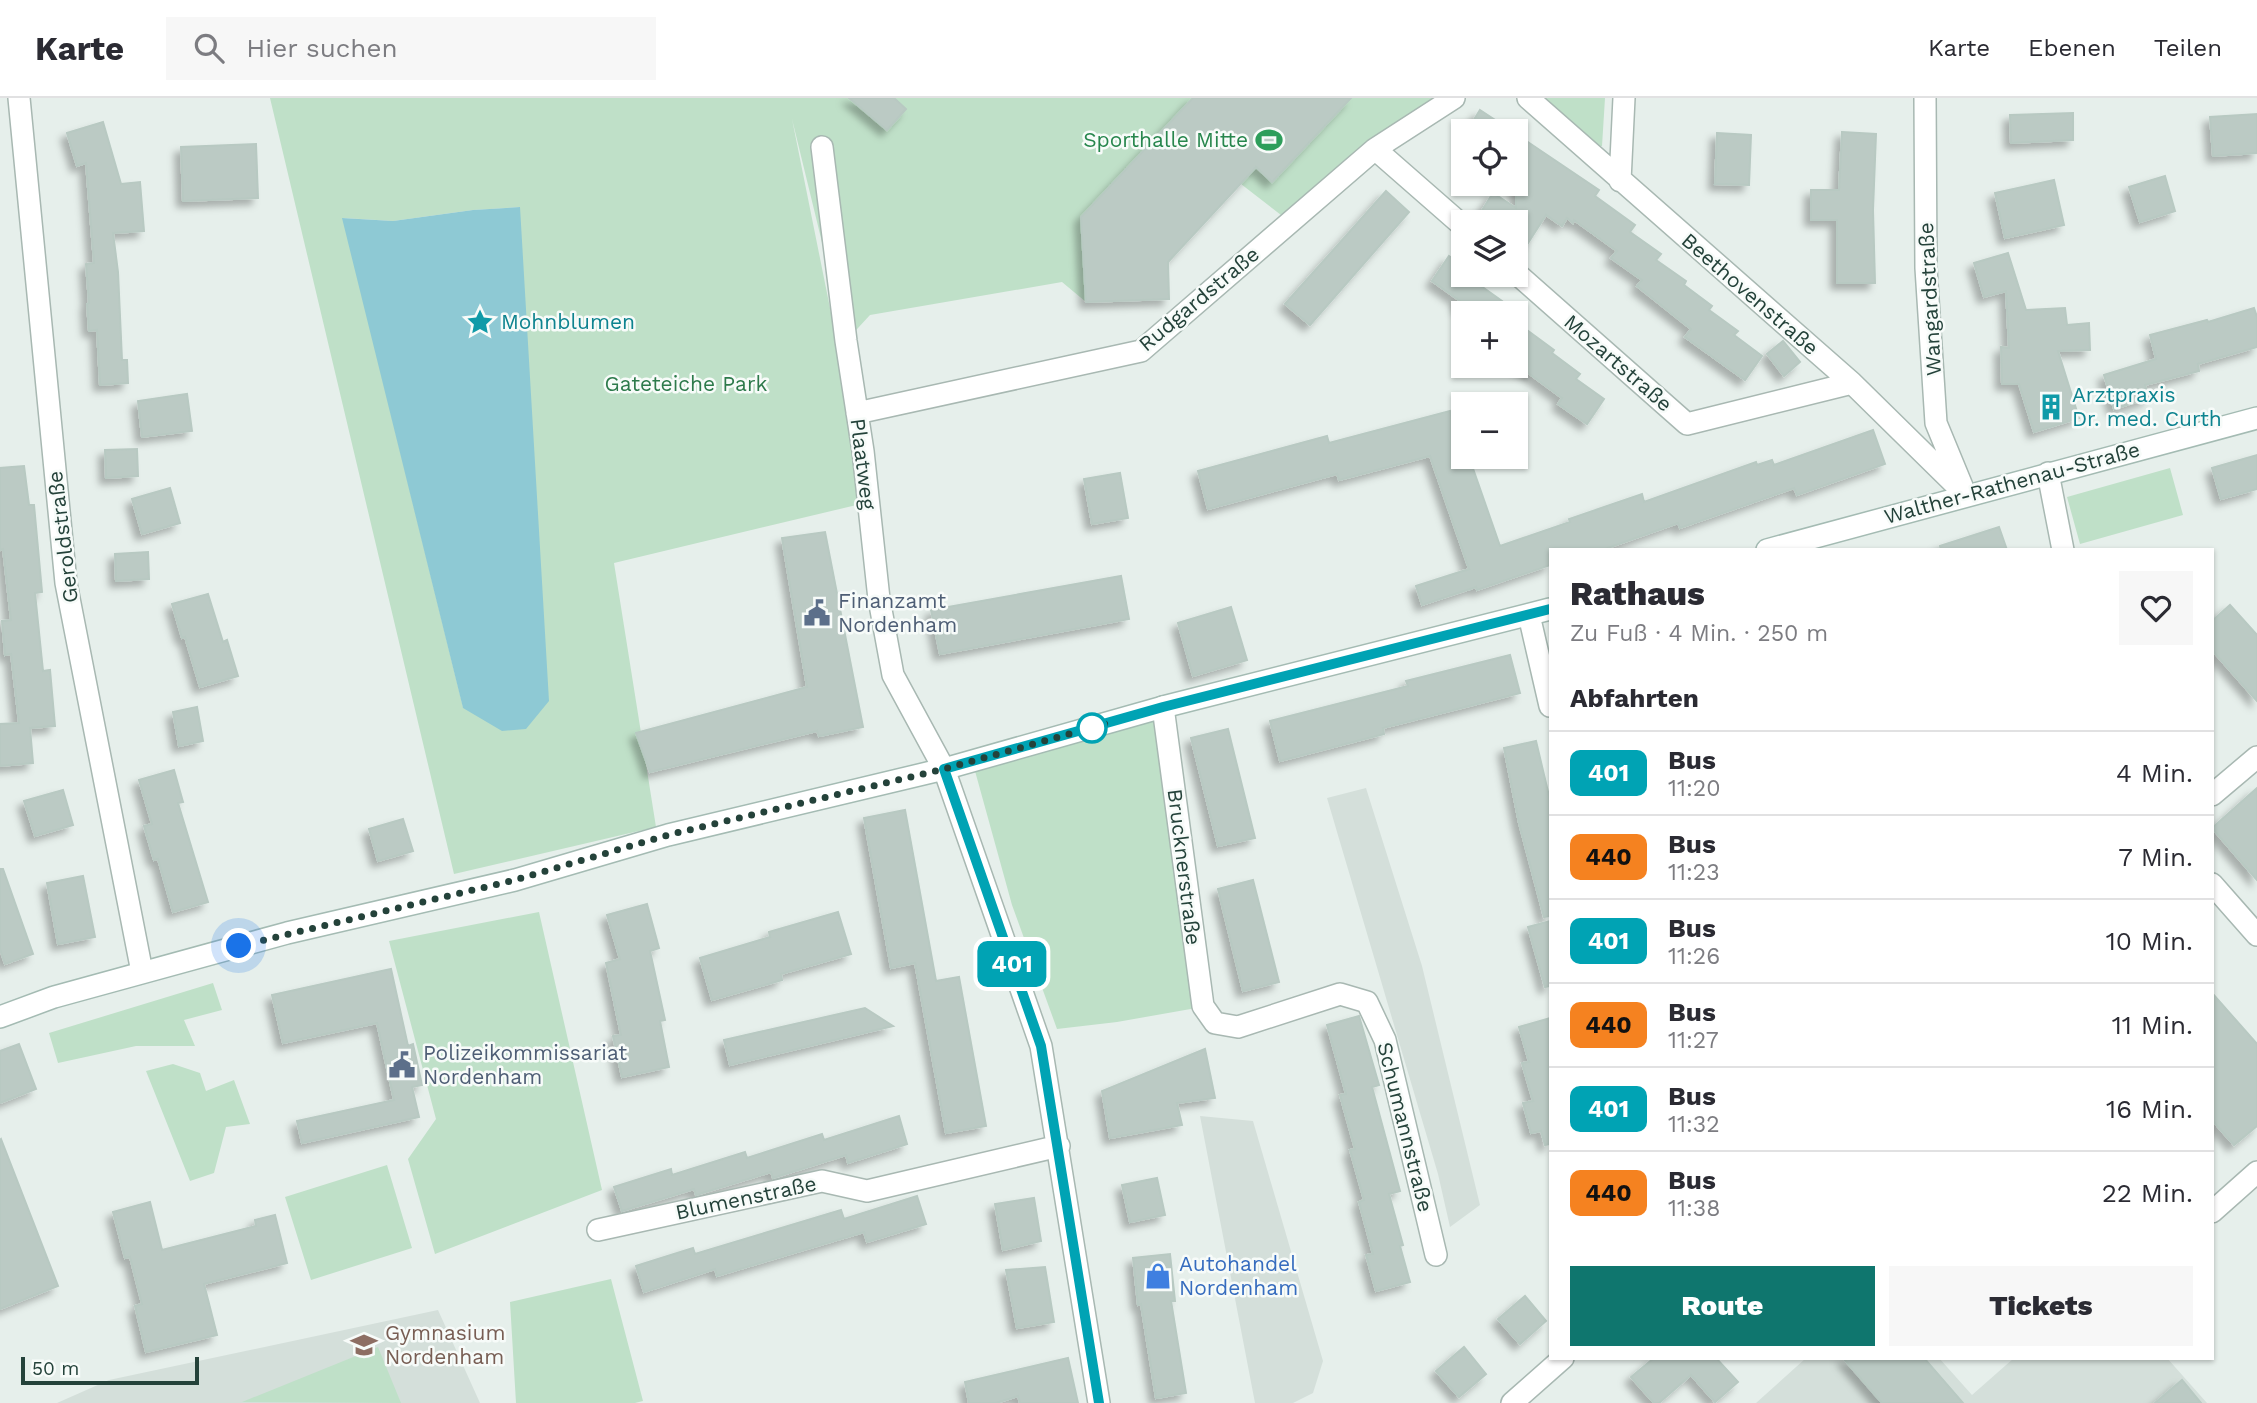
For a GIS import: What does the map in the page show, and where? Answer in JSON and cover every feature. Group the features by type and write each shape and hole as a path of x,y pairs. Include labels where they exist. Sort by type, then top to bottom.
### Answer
{"street":[{"name":"Geroldstraße","path":"19,98 66,583 142,972"},
{"name":"Rudgardstraße","path":"857,413 1141,351 1375,149 1454,98"},
{"name":"Beethovenstraße","path":"1528,98 1852,383 1966,495"},
{"path":"1620,181 1624,98"},
{"name":"Wangardstraße","path":"1925,98 1926,268 1936,423 1966,495"},
{"name":"Plaatweg","path":"822,147 863,451 879,599 893,674 944,769 1041,1046 1099,1403"},
{"path":"1375,149 1451,216"},
{"name":"Mozartstraße","path":"1528,284 1687,424 1852,383"},
{"name":"Walther-Rathenau-Straße","path":"1775,548 2257,418"},
{"path":"2048,473 2063,548"},
{"path":"0,1017 54,997 287,933 515,880 668,835 944,769 1163,707 1549,609"},
{"path":"1529,615 1549,702"},
{"name":"Brucknerstraße","path":"1163,707 1203,1006 1215,1023 1238,1027 1340,994 1367,1002"},
{"path":"2214,794 2257,757"},
{"path":"2214,886 2257,935"},
{"name":"Schumannstraße","path":"1367,1002 1385,1040 1436,1255"},
{"name":"Blumenstraße","path":"598,1230 822,1181 867,1191 1059,1146"},
{"path":"2214,1210 2257,1172"},
{"path":"1512,1403 1561,1360"}],"shaded area":[{"path":"1366,788 1422,966 1480,1205 1450,1227 1438,1174 1327,798"},
{"path":"1200,1116 1253,1121 1323,1361 1313,1393 1293,1403 1255,1403"},
{"name":"Gymnasium Nordenham","path":"438,1310 480,1403 57,1403 109,1380"},
{"path":"1804,1360 1941,1360 1972,1395 2012,1360 2169,1360 2207,1403 1756,1403"}],"green space":[{"name":"Gateteiche Park","path":"270,98 1454,98 1290,222 1166,126 1081,217 1086,302 1062,282 870,315 846,341 792,119 869,502 614,563 656,827 454,874","holes":["520,207 463,707 343,218 393,221 473,210"]},
{"path":"1539,98 1605,98 1602,146 1592,147"},
{"path":"2170,468 2183,515 2080,544 2067,497"},
{"path":"1161,716 1202,1007 1057,1029 1012,905 975,771"},
{"path":"539,912 602,1190 435,1254 408,1159 436,1119 389,941"},
{"path":"213,983 222,1010 184,1020 195,1046 136,1046 58,1063 49,1033"},
{"path":"173,1064 200,1073 206,1091 234,1080 250,1124 226,1127 214,1173 190,1181 146,1071"},
{"path":"387,1165 412,1248 311,1280 285,1197"},
{"path":"611,1279 643,1401 516,1403 510,1302"},
{"path":"378,1347 401,1403 242,1402"}],"water":[{"path":"520,207 549,701 526,729 502,731 463,708 342,218 393,221 473,210"}],"building":[{"path":"849,98 894,98 906,109 887,130"},
{"path":"1193,98 1351,98 1272,182 1256,167 1168,262 1169,299 1086,302 1081,217"},
{"path":"1480,110 1494,119 1474,119"},
{"path":"2073,113 2073,140 2011,143 2010,115"},
{"path":"2257,114 2257,153 2213,156 2210,117"},
{"path":"103,122 121,184 140,182 144,231 113,233 118,272 122,360 127,360 128,383 100,385 97,330 89,331 87,304 86,264 94,263 86,163 77,166 67,133"},
{"path":"1842,132 1876,134 1873,210 1875,283 1837,283 1837,220 1811,220 1811,190 1839,190"},
{"path":"1717,133 1751,135 1749,185 1715,184"},
{"path":"1528,142 1599,190 1595,196 1635,225 1630,232 1661,254 1656,260 1686,281 1684,285 1712,306 1709,310 1738,331 1734,335 1762,356 1745,380 1685,337 1691,329 1637,286 1642,280 1611,258 1617,251 1574,220 1573,223 1567,218 1562,226 1546,215 1528,243 1528,210 1482,210 1491,196 1498,196 1516,208 1516,196 1528,196"},
{"path":"256,144 258,198 183,201 181,147"},
{"path":"2165,176 2175,211 2140,222 2129,187"},
{"path":"2054,180 2064,225 2005,238 1995,193"},
{"path":"1386,191 1409,212 1310,325 1285,304"},
{"path":"2008,253 2026,310 2065,308 2067,325 2089,323 2090,350 2058,351 2079,418 2034,432 2019,384 2002,384 2001,347 2009,348 2006,291 1984,297 1974,263"},
{"path":"1449,256 1451,287 1482,287 1502,301 1460,301 1432,281"},
{"path":"2254,308 2257,317 2257,347 2198,364 2199,371 2145,385 2149,398 2114,409 2104,375 2156,359 2150,335"},
{"path":"1528,331 1580,374 1576,379 1604,399 1587,424 1558,404 1562,398 1528,373"},
{"path":"1783,341 1800,362 1784,376 1767,354"},
{"path":"187,394 192,431 142,437 138,401"},
{"path":"1450,411 1451,469 1473,469 1500,546 1642,494 1644,502 1756,462 1757,465 1772,460 1774,465 1873,430 1885,464 1797,495 1794,488 1680,528 1678,523 1608,548 1549,548 1549,565 1422,605 1416,586 1469,569 1430,456 1339,480 1337,474 1208,509 1198,471 1327,436 1329,443"},
{"path":"137,449 138,476 106,478 105,450"},
{"path":"2257,455 2257,489 2221,499 2212,468"},
{"path":"24,466 29,505 34,505 42,592 35,593 43,671 50,670 55,726 30,728 33,763 0,766 0,724 19,723 11,654 5,655 2,621 11,620 3,549 0,550 0,468"},
{"path":"1120,473 1128,518 1092,524 1084,479"},
{"path":"170,488 180,523 142,534 132,499"},
{"path":"1999,527 2006,548 1940,548"},
{"name":"Finanzamt Nordenham","path":"825,532 863,727 819,736 817,731 650,772 636,733 807,687 782,538"},
{"path":"148,552 149,579 116,581 115,554"},
{"path":"1121,576 1129,619 940,654 931,610"},
{"path":"208,594 223,642 227,640 238,676 200,687 172,604"},
{"path":"2230,605 2257,635 2257,701 2214,652 2214,619"},
{"path":"1231,607 1247,660 1193,676 1178,623"},
{"path":"1510,655 1520,693 1383,728 1384,734 1280,761 1270,721 1408,686 1406,681"},
{"path":"197,707 203,741 179,746 173,712"},
{"path":"1228,729 1255,838 1218,846 1191,738"},
{"path":"1536,741 1549,796 1549,916 1544,917 1519,823 1504,748"},
{"path":"174,770 183,802 178,803 208,902 173,912 158,859 154,860 144,826 152,824 139,780"},
{"path":"2257,788 2257,880 2214,830 2214,826"},
{"path":"63,790 73,825 35,836 24,801"},
{"path":"905,810 936,981 959,977 986,1126 946,1133 915,963 891,968 864,818"},
{"path":"403,819 413,851 378,861 369,829"},
{"path":"0,869 3,869 33,954 5,964 0,949"},
{"path":"83,876 95,937 58,944 47,883"},
{"path":"1253,880 1279,982 1243,991 1218,889"},
{"path":"647,904 659,948 650,951 665,1020 660,1021 669,1067 622,1077 613,1036 621,1035 606,963 620,959 607,915"},
{"path":"838,912 851,954 781,974 782,980 712,1000 700,958 770,937 769,932"},
{"path":"1549,921 1549,986 1545,987 1528,927"},
{"name":"Polizeikommissariat Nordenham","path":"391,969 408,1046 413,1044 422,1085 412,1087 419,1117 302,1143 297,1121 394,1100 377,1023 283,1043 272,995"},
{"path":"2214,995 2257,1044 2257,1126 2234,1145 2214,1122"},
{"path":"865,1008 893,1026 730,1065 724,1040"},
{"path":"1359,1016 1379,1085 1372,1087 1400,1191 1389,1194 1410,1282 1376,1291 1366,1255 1373,1254 1359,1202 1364,1200 1350,1150 1355,1149 1340,1095 1346,1094 1327,1025"},
{"path":"1549,1018 1549,1144 1545,1145 1541,1131 1531,1133 1523,1103 1533,1101 1522,1063 1529,1062 1519,1027"},
{"path":"19,1044 36,1089 0,1103 0,1051"},
{"path":"1205,1049 1215,1098 1177,1103 1182,1125 1110,1138 1102,1091"},
{"path":"899,1116 907,1144 848,1163 846,1155 773,1178 771,1172 696,1195 694,1189 622,1211 614,1187 671,1169 672,1175 745,1152 747,1158 822,1134 824,1140"},
{"path":"0,1140 58,1286 0,1309"},
{"path":"1157,1178 1165,1215 1130,1222 1122,1185"},
{"path":"917,1196 926,1224 867,1242 864,1232 717,1276 715,1269 644,1292 636,1266 693,1248 695,1254 841,1210 844,1219"},
{"path":"1034,1198 1041,1241 1003,1250 995,1204"},
{"path":"150,1202 162,1250 256,1226 255,1220 275,1215 287,1263 204,1284 217,1335 146,1352 135,1306 142,1304 130,1257 125,1258 113,1212"},
{"path":"1170,1254 1175,1301 1171,1301 1186,1393 1156,1398 1141,1304 1138,1305 1133,1258"},
{"path":"1045,1267 1054,1322 1017,1328 1006,1270"},
{"path":"1525,1296 1546,1321 1520,1344 1498,1319"},
{"path":"1464,1347 1486,1374 1459,1397 1436,1371"},
{"path":"1068,1358 1078,1403 1020,1403 1018,1396 996,1403 969,1403 965,1382"},
{"path":"1652,1360 1718,1360 1738,1382 1715,1402 1691,1375 1659,1403 1654,1403 1631,1377"},
{"path":"1845,1360 1926,1360 1963,1403 1882,1403"},
{"path":"2182,1380 2201,1403 2155,1403"}],"bus line":[{"name":"401","path":"1099,1403 1041,1046 944,769 1163,707 1549,609"}],"place":[{"name":"Sporthalle Mitte","path":"1269,140"},
{"name":"Mohnblumen","path":"480,322"},
{"name":"Arztpraxis Dr. med. Curth","path":"2051,407"},
{"name":"Finanzamt Nordenham","path":"817,613"},
{"name":"Polizeikommissariat Nordenham","path":"402,1065"},
{"name":"Autohandel Nordenham","path":"1158,1276"},
{"name":"Gymnasium Nordenham","path":"364,1345"}],"route":[{"path":"239,946 515,880 668,835 944,769 1105,724 1092,728"}]}
